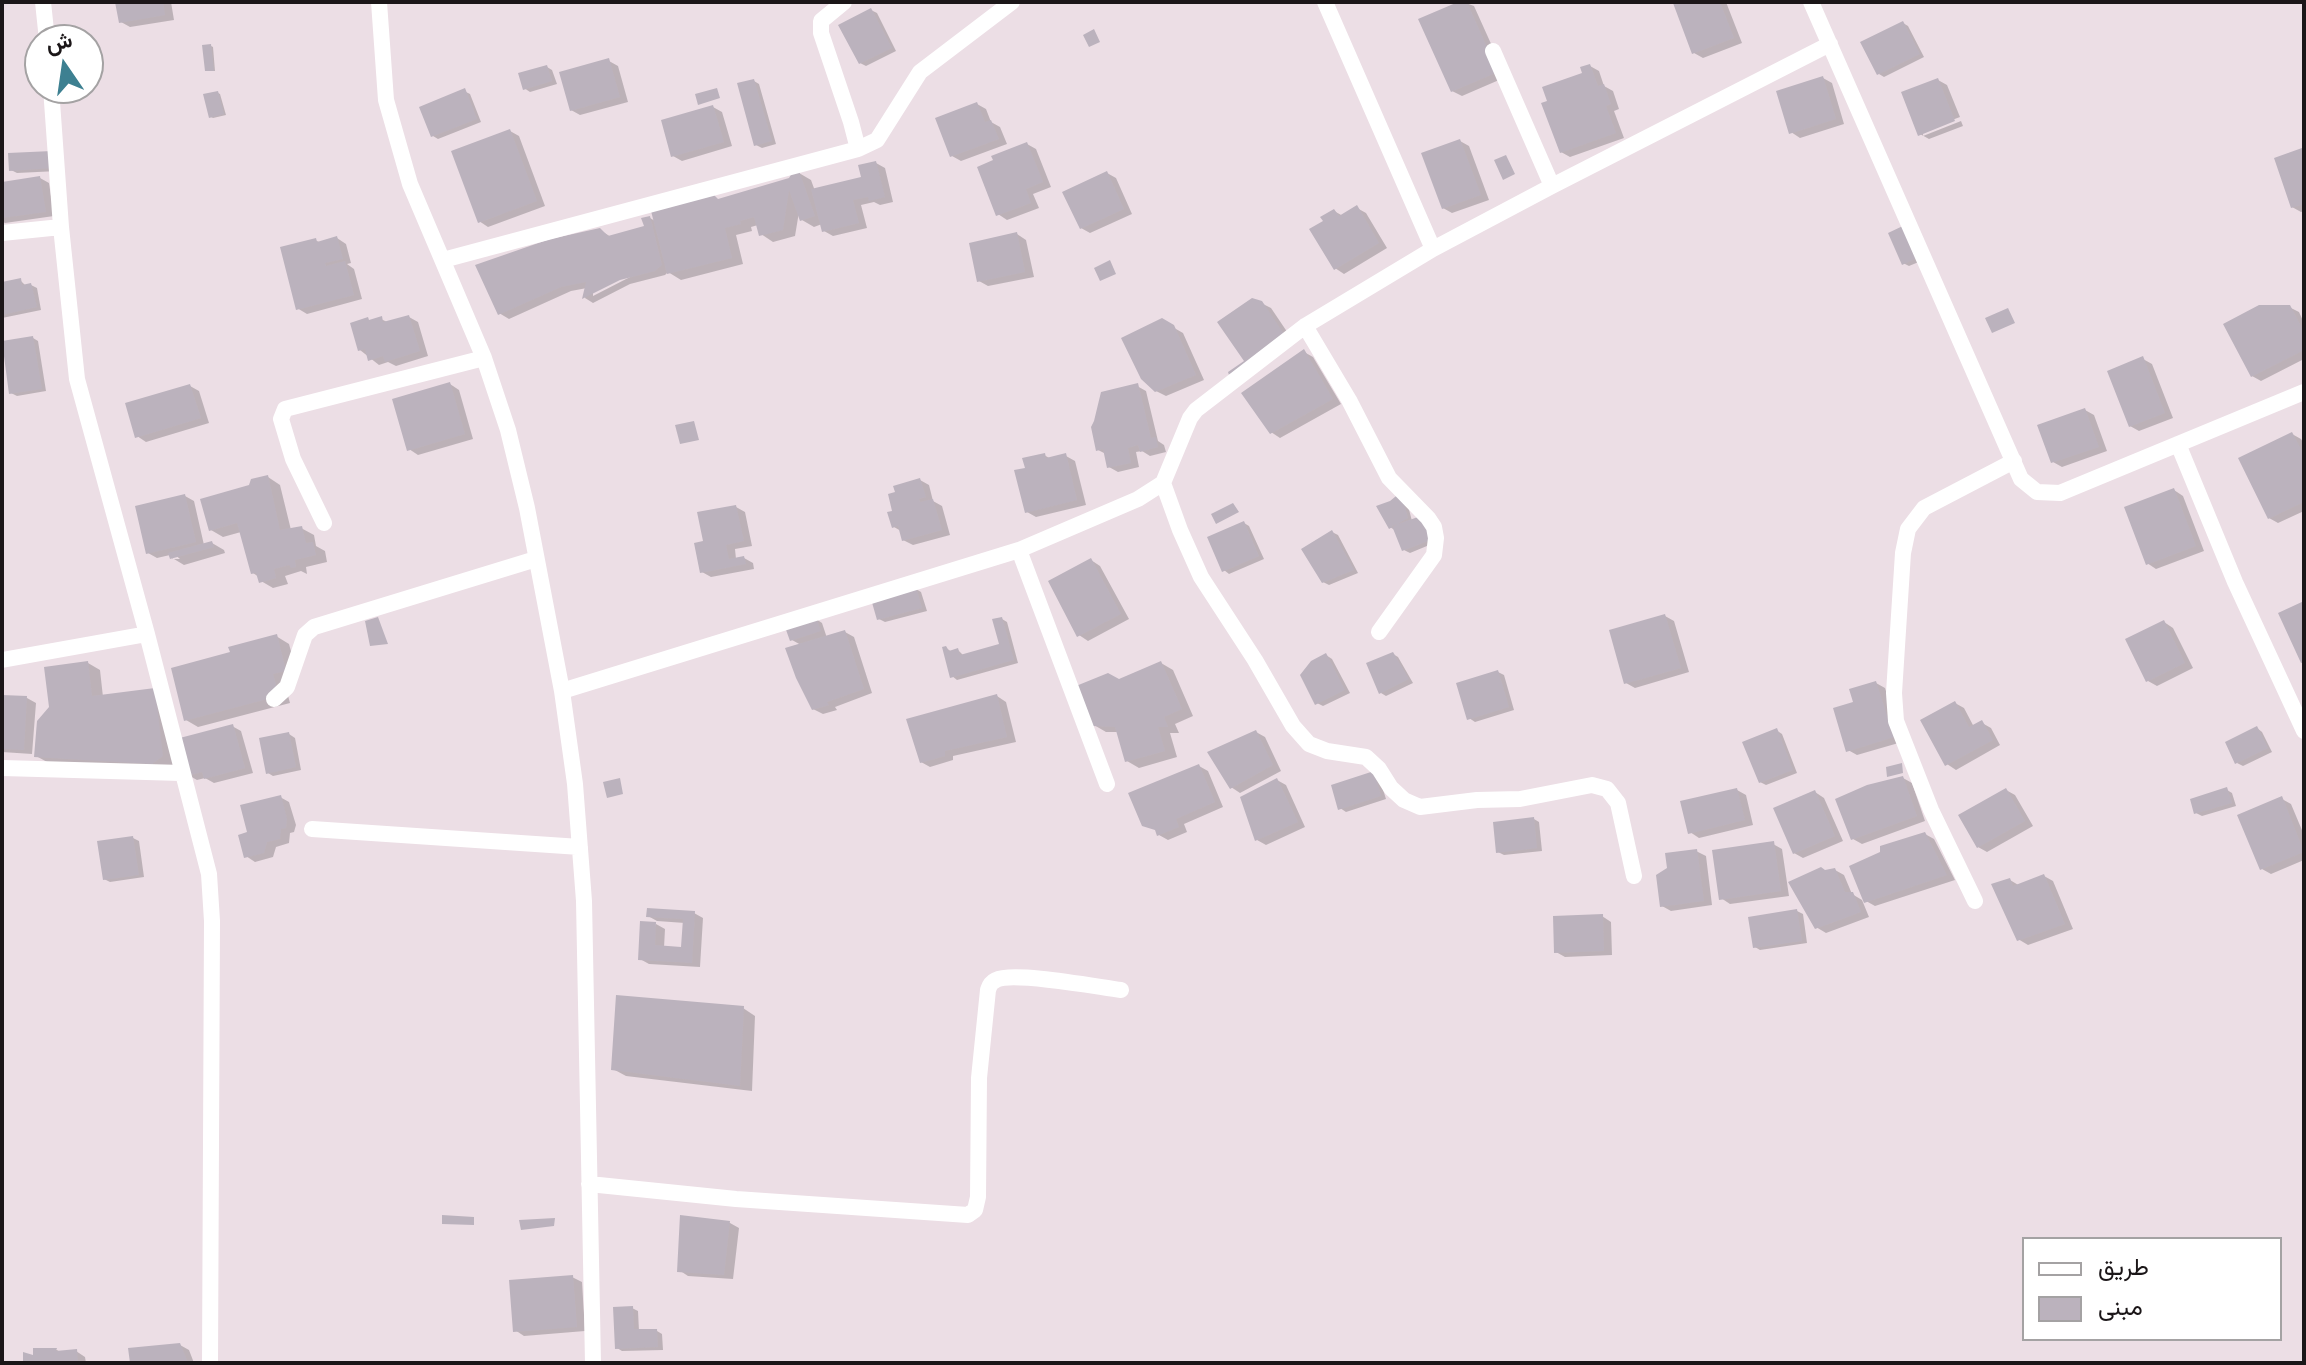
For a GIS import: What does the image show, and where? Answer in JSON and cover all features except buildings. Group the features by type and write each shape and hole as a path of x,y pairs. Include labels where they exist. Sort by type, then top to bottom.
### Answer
{"street":[{"path":"43,2 45,24"},
{"path":"379,2 386,100 410,184 484,358 508,430 562,691 575,784 584,901 593,1363"},
{"path":"844,2 821,21 821,33 858,149"},
{"path":"443,260 858,149 877,140 920,72 1012,2"},
{"path":"1325,2 1433,249"},
{"path":"1811,2 2021,479 2037,492 2060,493 2304,392"},
{"path":"562,691 1019,550 1138,499 1163,483 1196,410 1305,326 1433,249 1830,44"},
{"path":"1493,51 1552,186"},
{"path":"52,104 77,379 209,874 212,921 210,1363"},
{"path":"2,233 61,227"},
{"path":"1305,326 1349,400 1389,478 1434,527 1434,555 1379,632"},
{"path":"324,523 293,459 281,419 285,409 484,358"},
{"path":"2178,444 2235,582 2304,731"},
{"path":"1975,901 1931,810 1896,721 1894,693 1902,568 1908,529 1924,508 2014,461"},
{"path":"1163,483 1201,577 1293,726 1309,744 1327,751 1366,757 1379,769 1391,788 1404,800 1420,807 1477,800 1520,799 1592,785 1607,789 1618,803 1634,876"},
{"path":"1019,550 1107,784"},
{"path":"274,699 287,687 305,635 314,627 536,559"},
{"path":"2,660 147,634"},
{"path":"2,768 182,773"},
{"path":"312,829 580,847"},
{"path":"589,1184 736,1199 968,1215 975,1210 978,1197 979,1078 991,983 997,979 1015,977 1121,990"}]}
